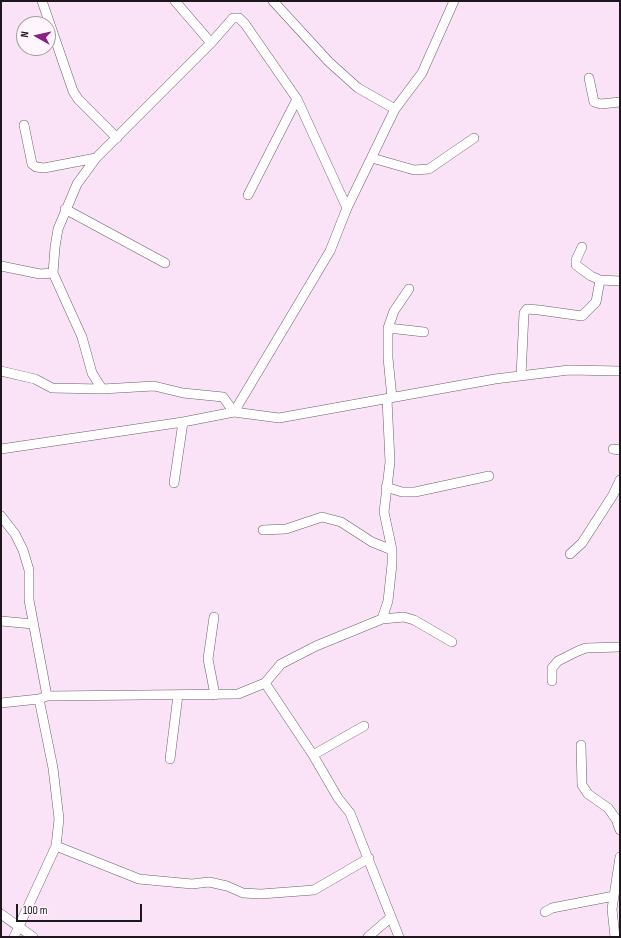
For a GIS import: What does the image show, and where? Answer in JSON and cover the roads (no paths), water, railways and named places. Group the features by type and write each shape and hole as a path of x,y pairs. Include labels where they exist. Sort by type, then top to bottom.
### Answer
{"street":[{"path":"42,1 73,91 78,99 117,138"},
{"path":"175,1 211,43"},
{"path":"273,1 329,62 352,83 395,109"},
{"path":"234,412 330,251 347,208 395,109 422,73 454,1"},
{"path":"102,389 92,373 82,337 53,274 55,247 65,209 77,184 96,158 211,43 233,18 239,18 246,24 297,99 347,208"},
{"path":"589,78 594,102 601,104 620,102"},
{"path":"248,195 297,99"},
{"path":"24,125 32,164 36,167 44,168 96,158"},
{"path":"372,158 414,170 429,169 474,138"},
{"path":"65,209 165,263"},
{"path":"582,247 576,260 576,264 591,276 600,280 620,281"},
{"path":"1,266 40,274 53,274"},
{"path":"521,376 524,313 527,310 539,310 582,316 596,302 600,280"},
{"path":"382,619 388,601 392,550 384,512 390,462 388,328 394,312 409,289"},
{"path":"388,328 424,332"},
{"path":"1,449 183,422 234,412 279,418 521,376 569,370 620,371"},
{"path":"1,371 35,379 52,388 102,389 154,386 183,393 223,397 234,412"},
{"path":"174,483 183,422"},
{"path":"386,487 402,492 415,492 489,476"},
{"path":"570,554 582,543 613,495 620,480"},
{"path":"1,516 15,534 23,550 29,570 29,600 59,819 56,846 14,937"},
{"path":"263,530 286,529 322,517 341,522 372,542 392,550"},
{"path":"214,617 208,659 215,695"},
{"path":"1,703 43,697 238,694 265,683 281,664 316,646 382,619 404,617 414,620 452,642"},
{"path":"1,621 33,624"},
{"path":"552,681 552,668 558,661 578,651 586,648 620,647"},
{"path":"265,683 313,755 338,798 350,813 369,858 390,918 399,937"},
{"path":"170,760 178,695"},
{"path":"313,755 364,726"},
{"path":"581,744 582,785 588,794 608,808 616,819 620,830"},
{"path":"56,846 139,879 192,884 209,882 227,886 244,893 261,894 314,890 369,858"},
{"path":"615,937 612,909 618,882 620,857"},
{"path":"545,912 552,908 614,896"},
{"path":"1,914 33,937"},
{"path":"368,937 390,918"}]}
